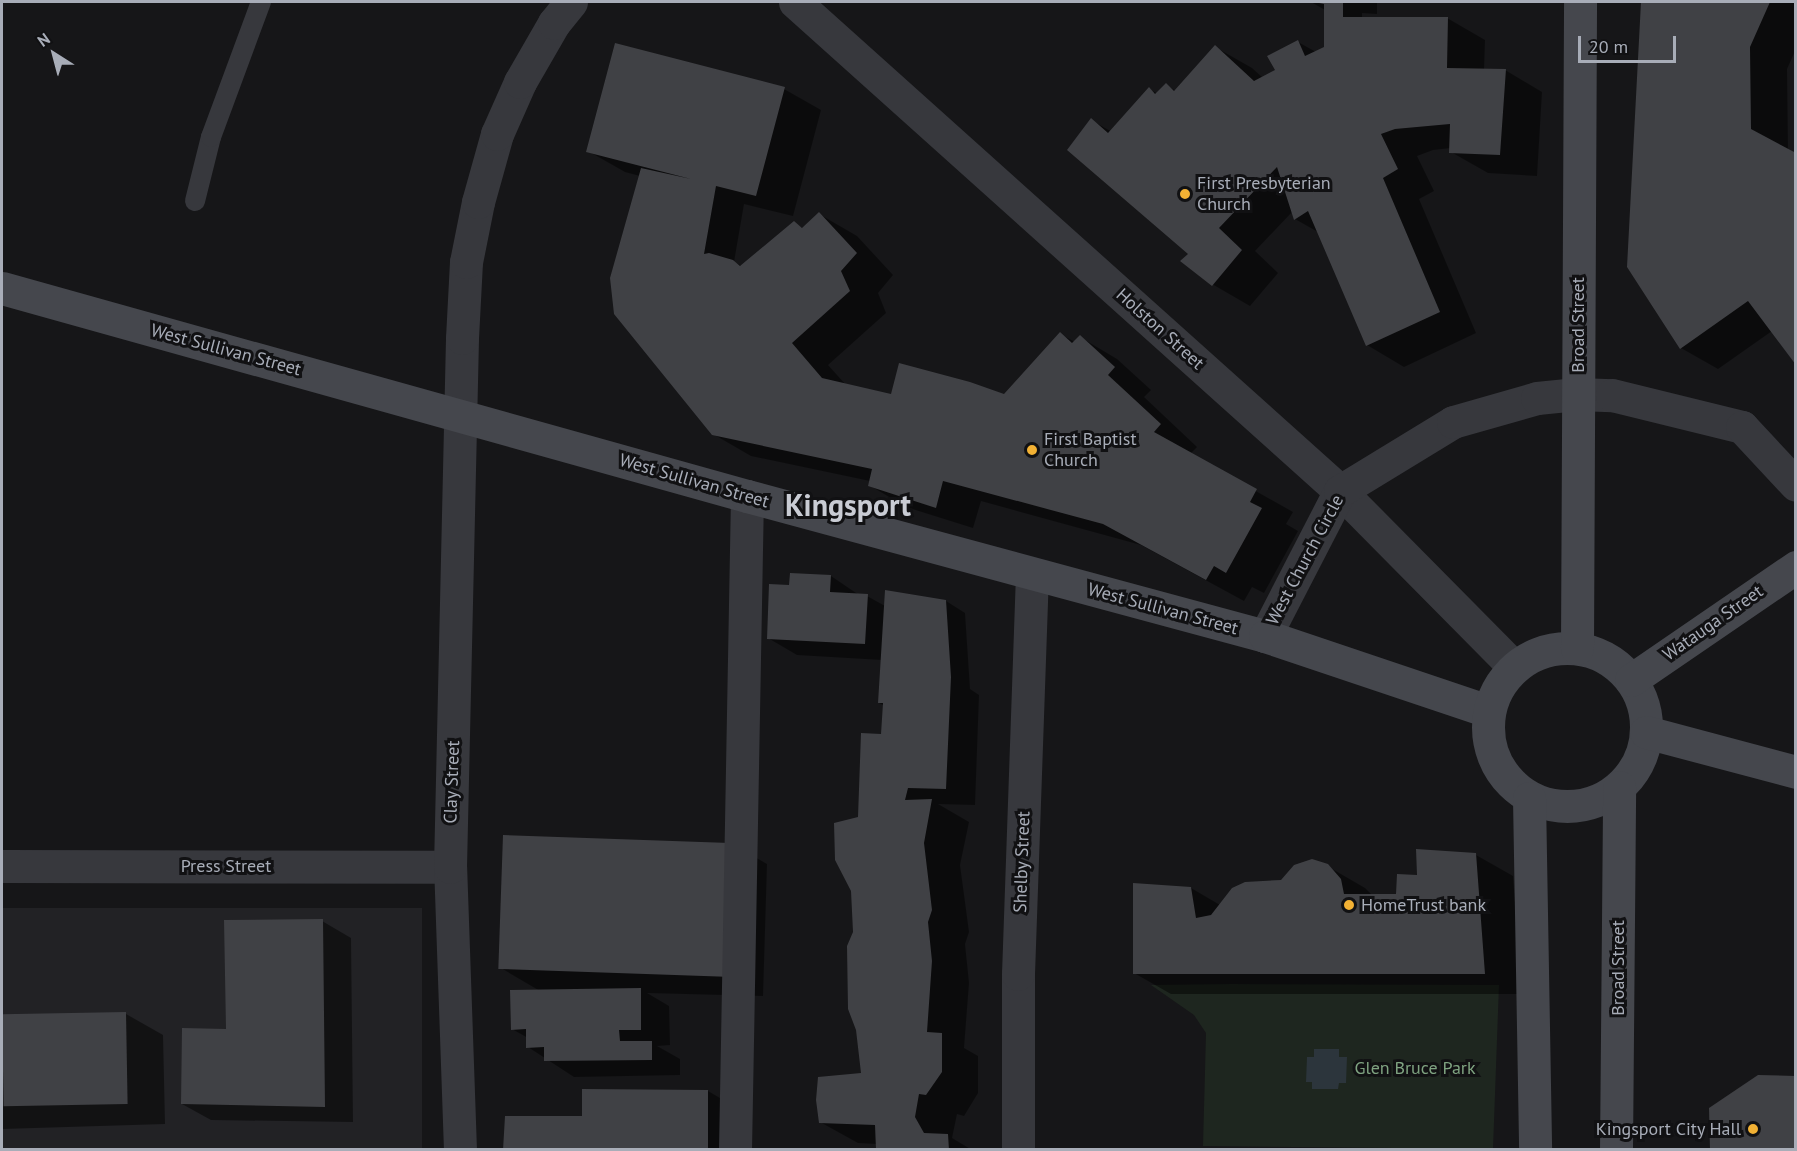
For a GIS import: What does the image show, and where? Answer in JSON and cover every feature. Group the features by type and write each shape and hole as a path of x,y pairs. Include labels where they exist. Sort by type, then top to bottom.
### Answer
{"street":[{"name":"Clay Street","path":"460,1149 450,867 466,262 478,202 497,134 520,82 554,23 571,2"},
{"name":"Holston Street","path":"795,2 1340,490 1514,667"},
{"name":"Broad Street","path":"1577,648 1580,2"},
{"name":"West Sullivan Street","path":"2,288 747,496 1264,636 1488,711"},
{"name":"West Church Circle","path":"1264,636 1340,490 1453,422 1537,398 1577,394 1612,395 1742,427 1796,485"},
{"path":"735,1149 747,496"},
{"name":"Watauga Street","path":"1631,680 1796,567"},
{"name":"Shelby Street","path":"1018,1149 1018,974 1032,574"},
{"path":"1577,648 1598,654 1616,664 1631,680 1645,713 1646,732 1642,752 1633,771 1619,787 1599,800 1575,807 1551,805 1529,798 1508,782 1494,761 1488,737 1488,711 1498,687 1514,667 1533,655 1554,649 1577,648"},
{"path":"1646,732 1796,772"},
{"name":"Broad Street","path":"1616,1149 1619,787"},
{"path":"1529,798 1535,1149"},
{"name":"Press Street","path":"2,866 450,867"}],"lane":[{"path":"195,201 211,137 261,2"}],"shaded area":[{"path":"2,908 422,908 422,1149 2,1149"},
{"path":"1314,1049 1339,1049 1339,1057 1347,1057 1346,1083 1339,1083 1338,1089 1312,1089 1312,1082 1306,1082 1307,1057 1314,1057"}],"green space":[{"name":"Glen Bruce Park","path":"1151,985 1499,985 1493,1149 1203,1146 1206,1033 1194,1015"}],"building":[{"name":"First Presbyterian Church","path":"1314,2 1343,2 1343,17 1448,17 1447,68 1506,69 1500,155 1449,153 1450,124 1395,129 1381,134 1398,169 1383,178 1440,312 1366,346 1308,211 1294,220 1277,167 1219,228 1242,250 1212,286 1180,261 1188,254 1067,150 1091,118 1108,133 1149,87 1155,94 1166,83 1174,91 1215,45 1254,81 1275,70 1267,56 1298,40 1305,56 1324,47 1324,4"},
{"path":"1641,2 1770,2 1750,47 1751,129 1796,153 1796,365 1748,301 1680,349 1627,267"},
{"path":"615,43 785,87 756,196 716,186 704,254 709,253 733,260 740,266 794,221 802,228 819,212 857,253 841,271 850,291 792,343 822,378 891,394 899,363 970,382 1004,394 1060,332 1072,343 1080,335 1115,367 1108,375 1161,424 1154,432 1257,489 1250,502 1262,508 1226,573 1214,566 1206,580 1103,524 943,481 936,508 868,486 872,469 712,435 614,314 610,278 641,168 691,179 586,152"},
{"path":"790,573 831,575 830,592 868,594 865,644 767,639 769,584 789,585"},
{"path":"885,590 946,600 951,677 946,789 908,788 905,800 932,799 924,843 932,910 928,922 932,961 927,1032 942,1033 942,1072 926,1095 919,1094 915,1117 924,1133 948,1134 949,1150 876,1150 875,1125 819,1123 816,1100 818,1077 861,1073 856,1030 848,1009 847,946 853,932 851,891 835,860 834,823 858,817 861,733 881,734 883,703 878,703"},
{"path":"503,835 730,843 725,977 498,969"},
{"name":"HomeTrust bank","path":"1416,849 1476,853 1485,974 1133,974 1133,883 1191,887 1196,918 1211,915 1232,888 1245,882 1281,880 1294,865 1312,859 1328,864 1341,879 1344,894 1396,894 1397,874 1417,875"},
{"path":"323,919 325,1107 181,1104 182,1028 226,1029 224,920"},
{"path":"641,988 641,1030 619,1030 620,1041 652,1041 652,1060 544,1061 544,1047 526,1048 526,1029 511,1030 510,990"},
{"path":"126,1012 128,1104 4,1106 2,1014"},
{"name":"Kingsport City Hall","path":"1758,1075 1796,1076 1796,1150 1710,1150 1709,1108"},
{"path":"582,1089 708,1090 708,1150 503,1150 505,1116 582,1116"}],"place":[{"name":"First Presbyterian Church","path":"1185,194"},
{"name":"First Baptist Church","path":"1032,450"},
{"name":"HomeTrust bank","path":"1349,905"},
{"name":"Kingsport City Hall","path":"1753,1129"}],"district":[{"name":"Kingsport","path":"848,505"}]}
